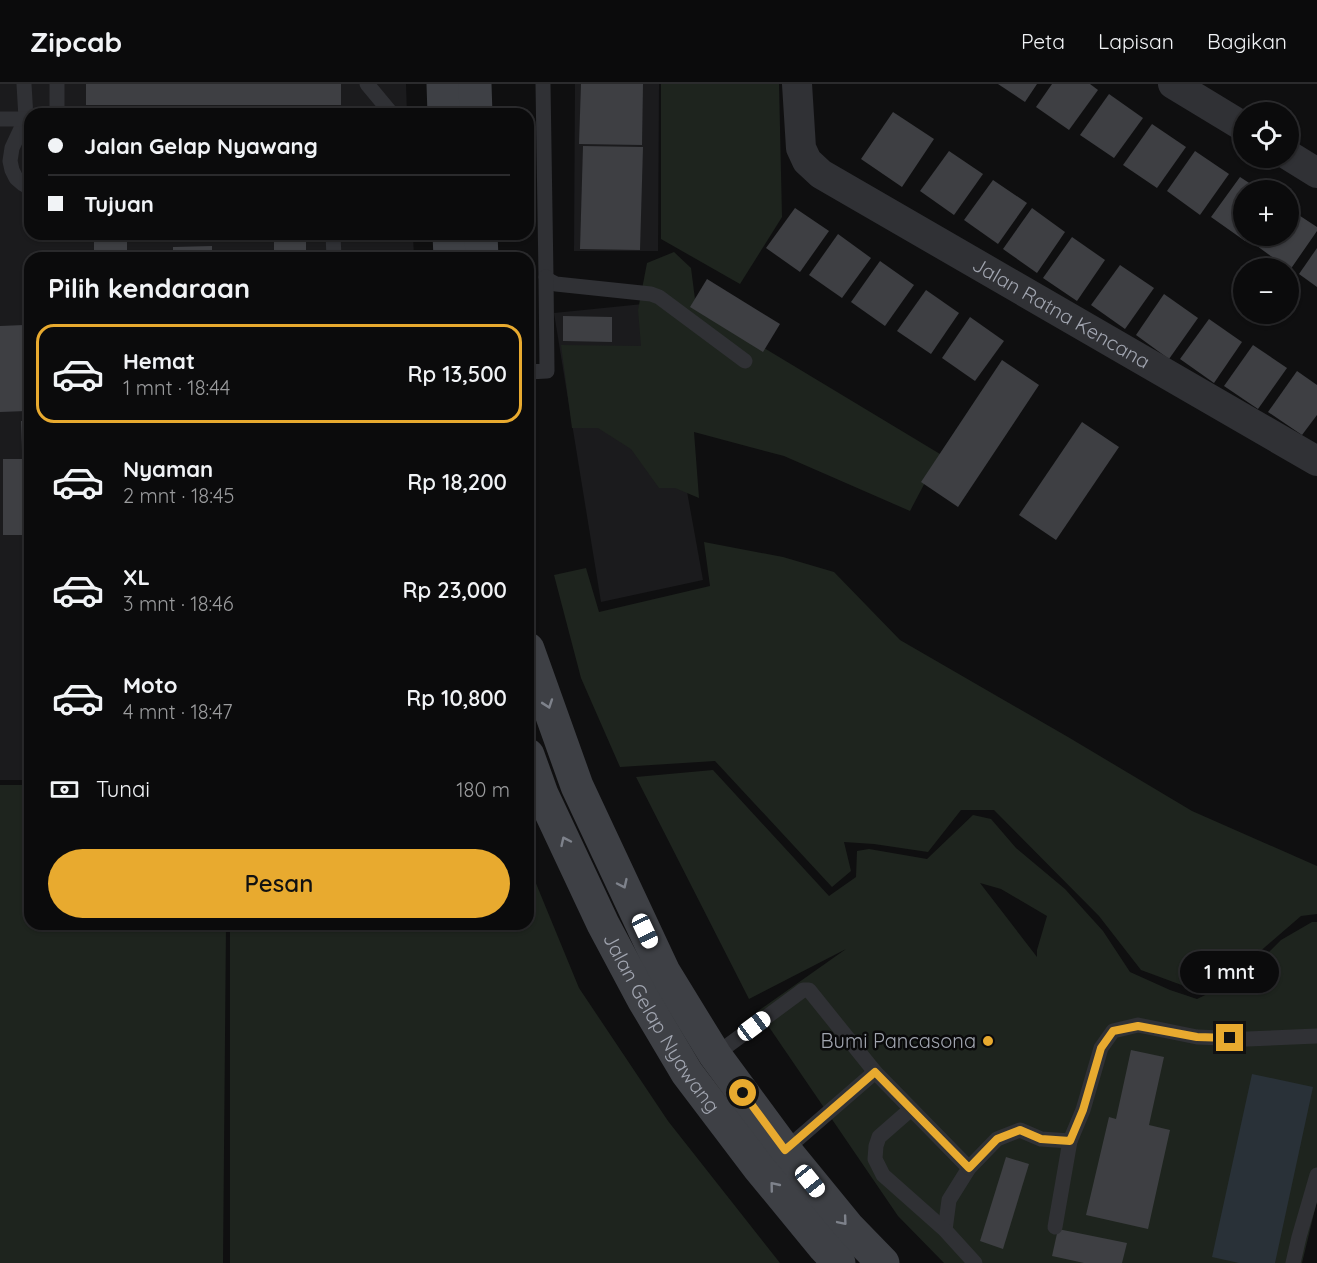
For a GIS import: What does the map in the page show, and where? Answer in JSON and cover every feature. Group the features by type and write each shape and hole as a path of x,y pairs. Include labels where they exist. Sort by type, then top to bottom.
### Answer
{"street":[{"path":"443,84 444,108"},
{"path":"475,84 476,108"},
{"name":"Jalan Ratna Kencana","path":"797,84 801,148 807,161 821,174 1317,461"},
{"path":"1173,84 1233,120"},
{"path":"1299,162 1317,173"},
{"name":"Jalan Gelap Nyawang","path":"534,666 577,786 664,972 715,1055 785,1150 848,1227 883,1263"},
{"name":"Jalan Gelap Nyawang","path":"534,771 542,794 603,924 643,999 687,1073 759,1168 839,1263"}],"lane":[{"path":"24,84 27,108"},
{"path":"57,84 57,108"},
{"path":"367,84 387,108"},
{"path":"534,372 547,372 543,84"},
{"path":"0,119 24,118"},
{"path":"24,126 12,148 10,160 16,178 24,185"},
{"path":"546,277 556,284 651,294 659,297 745,361"},
{"path":"715,1055 803,990 809,990 875,1072 969,1168"},
{"path":"1055,1227 1070,1141 1083,1110 1101,1048 1113,1031 1138,1026 1197,1037 1247,1039 1317,1036"},
{"path":"785,1150 875,1072"},
{"path":"911,1109 879,1137 875,1159 884,1175 945,1230 975,1263"},
{"path":"945,1230 949,1200 969,1168 997,1139 1020,1130 1041,1139 1070,1141"},
{"path":"1293,1263 1317,1175"}],"shaded area":[{"path":"0,84 406,84 407,108 24,108 24,240 413,240 414,252 24,252 24,780 0,780"},
{"path":"575,84 659,84 658,251 574,251"},
{"path":"661,84 779,84 782,217 740,284 661,239"},
{"path":"674,252 691,268 696,307 940,454 910,511 784,456 694,432 699,498 675,488 659,488 631,449 598,428 572,428 561,345 641,346 638,310 647,263"},
{"path":"653,303 703,580 601,602 554,313"},
{"path":"704,542 783,557 834,572 900,640 1192,811 1317,866 1317,914 1301,916 1235,973 1195,990 1141,970 1099,916 994,810 961,810 928,852 844,842 851,871 832,887 715,761 620,767 581,678 554,575 586,568 599,612 710,586"},
{"name":"Bumi Pancasona","path":"713,770 829,896 856,877 857,851 869,849 927,859 973,815 991,819 1016,848 1065,889 1103,931 1130,972 1197,999 1245,976 1281,940 1312,922 1317,922 1317,1201 1302,1263 944,1263 898,1216 758,1011 846,949 749,999 636,777","holes":["980,883 1001,889 1047,916 1037,957"]},
{"path":"0,785 24,785 24,930 226,930 223,1263 0,1263"},
{"path":"534,879 579,988 668,1121 780,1263 230,1263 230,930 534,930"},
{"path":"1252,1074 1313,1087 1275,1263 1239,1263 1212,1257"}],"building":[{"path":"86,84 341,84 341,105 86,105"},
{"path":"581,84 643,84 642,145 579,144"},
{"path":"998,84 1037,84 1025,102"},
{"path":"1052,84 1090,84 1098,90 1069,130 1036,107"},
{"path":"1109,94 1143,118 1114,158 1080,135"},
{"path":"893,112 934,139 902,187 861,159"},
{"path":"1152,124 1186,147 1157,188 1123,165"},
{"path":"583,146 643,147 640,250 580,249"},
{"path":"949,151 983,174 954,215 920,191"},
{"path":"1195,151 1229,174 1200,215 1167,191"},
{"path":"993,180 1027,203 998,244 964,220"},
{"path":"1233,187 1233,233 1211,217"},
{"path":"795,208 829,231 800,272 766,248"},
{"path":"1032,208 1065,232 1037,273 1003,249"},
{"path":"1299,215 1317,227 1317,231 1298,258 1274,258 1257,246 1299,246"},
{"path":"838,234 871,258 842,298 809,275"},
{"path":"1072,237 1105,260 1077,301 1043,278"},
{"path":"94,240 127,240 127,252 94,252"},
{"path":"274,240 306,240 306,252 274,252"},
{"path":"212,246 212,252 173,252 173,247"},
{"path":"1317,248 1317,287 1299,274"},
{"path":"880,261 914,285 885,326 851,302"},
{"path":"1120,265 1154,288 1125,329 1091,305"},
{"path":"707,279 780,324 763,352 690,307"},
{"path":"22,283 24,283 24,314 22,314"},
{"path":"926,290 959,313 931,354 897,331"},
{"path":"1164,294 1198,318 1169,359 1136,335"},
{"path":"563,316 612,317 612,342 563,341"},
{"path":"970,317 1004,341 975,381 942,358"},
{"path":"1209,319 1242,342 1214,383 1180,359"},
{"path":"24,325 24,411 0,412 0,326"},
{"path":"1253,345 1287,368 1258,409 1224,386"},
{"path":"1002,360 1039,385 958,507 921,482"},
{"path":"1297,371 1317,385 1317,415 1302,435 1268,412"},
{"path":"21,421 24,421 24,450 22,450"},
{"path":"1082,422 1119,447 1056,540 1019,515"},
{"path":"3,459 24,459 24,535 3,535"},
{"path":"1131,1050 1164,1057 1149,1125 1170,1130 1148,1229 1086,1215 1109,1117 1116,1119"},
{"path":"1006,1157 1029,1164 1003,1249 980,1241"},
{"path":"1058,1229 1127,1243 1122,1263 1084,1263 1052,1256"}],"place":[{"name":"Bumi Pancasona","path":"988,1041"}],"route":[{"path":"743,1093 785,1150 875,1072 969,1168 997,1139 1020,1130 1041,1139 1070,1141 1083,1110 1101,1048 1113,1031 1138,1026 1197,1037 1230,1038"}]}
